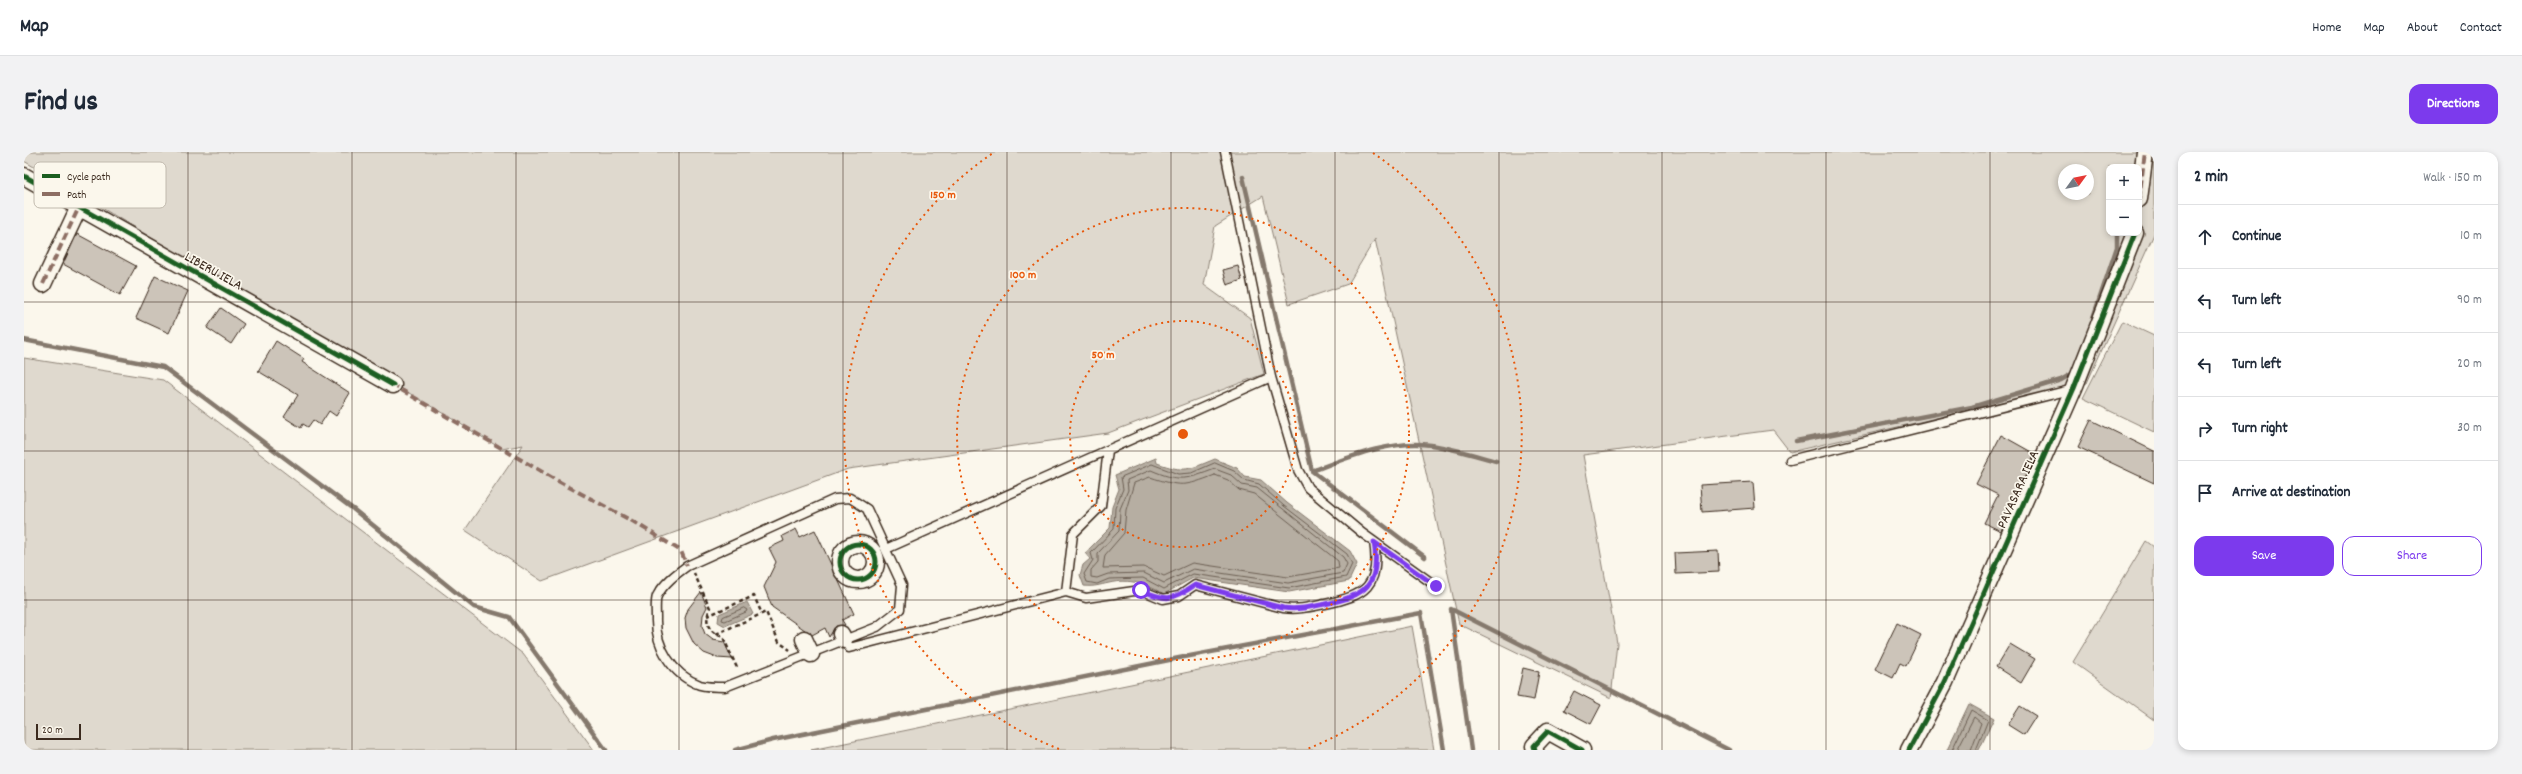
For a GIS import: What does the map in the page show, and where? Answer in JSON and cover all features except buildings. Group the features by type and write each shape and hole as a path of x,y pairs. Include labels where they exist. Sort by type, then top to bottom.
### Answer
{"street":[{"path":"2142,176 2145,152"},
{"name":"LIBERU IELA","path":"24,176 34,182"},
{"path":"43,284 79,208"},
{"name":"LIBERU IELA","path":"81,208 393,385"},
{"name":"PAVASARA IELA","path":"1909,750 1945,682 2074,388 2134,236"},
{"path":"804,639 809,654"},
{"path":"1535,750 1534,746 1548,731 1582,750"}],"lane":[{"path":"1225,152 1271,377 1298,470 1308,488 1374,542 1436,586"},
{"path":"880,552 1271,377"},
{"path":"1790,460 2074,388"},
{"path":"1066,592 1073,534 1101,506 1108,450"},
{"path":"850,498 867,509 880,552 902,585 900,608 876,627 843,637 809,654 743,681 725,687 700,685 684,676 662,652 656,626 657,598 670,579 690,564 835,499 850,498"},
{"path":"843,637 849,648 1066,592 1086,598 1141,590 1163,599 1179,596 1195,585 1283,608 1298,610 1352,598 1363,590 1372,579 1377,562 1374,542"}],"path":[{"path":"690,564 710,608 707,616 708,627 716,634 723,636 743,681"},
{"path":"707,616 754,596 762,614"},
{"path":"716,634 766,612 780,642 790,650 809,654"}],"shaded area":[{"path":"24,152 2154,152 2154,234 2087,383 1790,452 1773,430 1583,455 1617,643 1611,698 1459,624 1375,239 1348,284 1289,304 1263,196 1215,226 1204,285 1250,318 1264,374 1108,433 848,469 542,581 465,530 523,445 502,449 102,208 166,208 166,162 34,162 34,167 24,161"},
{"path":"2122,321 2154,336 2154,432 2083,398"},
{"path":"24,358 163,380 523,654 594,750 24,750"},
{"path":"2146,541 2154,547 2154,720 2073,662"},
{"path":"1412,626 1434,750 811,750"}],"water":[{"path":"1156,458 1157,463 1181,469 1192,468 1215,459 1237,468 1245,477 1261,480 1287,503 1350,551 1357,564 1349,581 1289,592 1193,578 1164,594 1151,587 1124,581 1094,586 1084,586 1080,575 1083,565 1090,559 1085,553 1110,528 1112,507 1119,489 1115,475"},
{"path":"747,602 753,614 725,626 718,622 719,614"},
{"path":"1969,704 1994,718 1979,750 1947,750"}],"waterway":[{"path":"1243,177 1312,471 1425,557"},
{"path":"2093,318 2117,247 2117,236"},
{"path":"24,340 163,367 353,509 474,607 509,617 606,750"},
{"path":"1796,441 1972,407 2061,380 2075,372"},
{"path":"1312,471 1355,455 1385,447 1416,444 1447,448 1496,461"},
{"path":"1451,609 1729,750"},
{"path":"1451,609 1471,750"},
{"path":"735,750 773,740 1179,658 1421,613 1444,750"}],"marked path":[{"path":"2142,176 2145,152"},
{"path":"43,284 79,208"},
{"path":"391,384 556,480 634,522 681,551 687,566"}],"cycle path":[{"path":"24,176 34,182"},
{"path":"80,208 393,385"},
{"path":"1909,750 1945,682 2074,388 2134,236"},
{"path":"861,544 871,549 875,555 876,562 875,569 871,575 865,579 855,580 845,575 841,569 840,559 845,549 851,545 861,544"},
{"path":"1535,750 1534,746 1548,731 1582,750"}],"route":[{"path":"1141,590 1163,599 1179,596 1195,585 1283,608 1298,610 1352,598 1363,590 1372,579 1377,562 1374,542 1436,586"}]}
